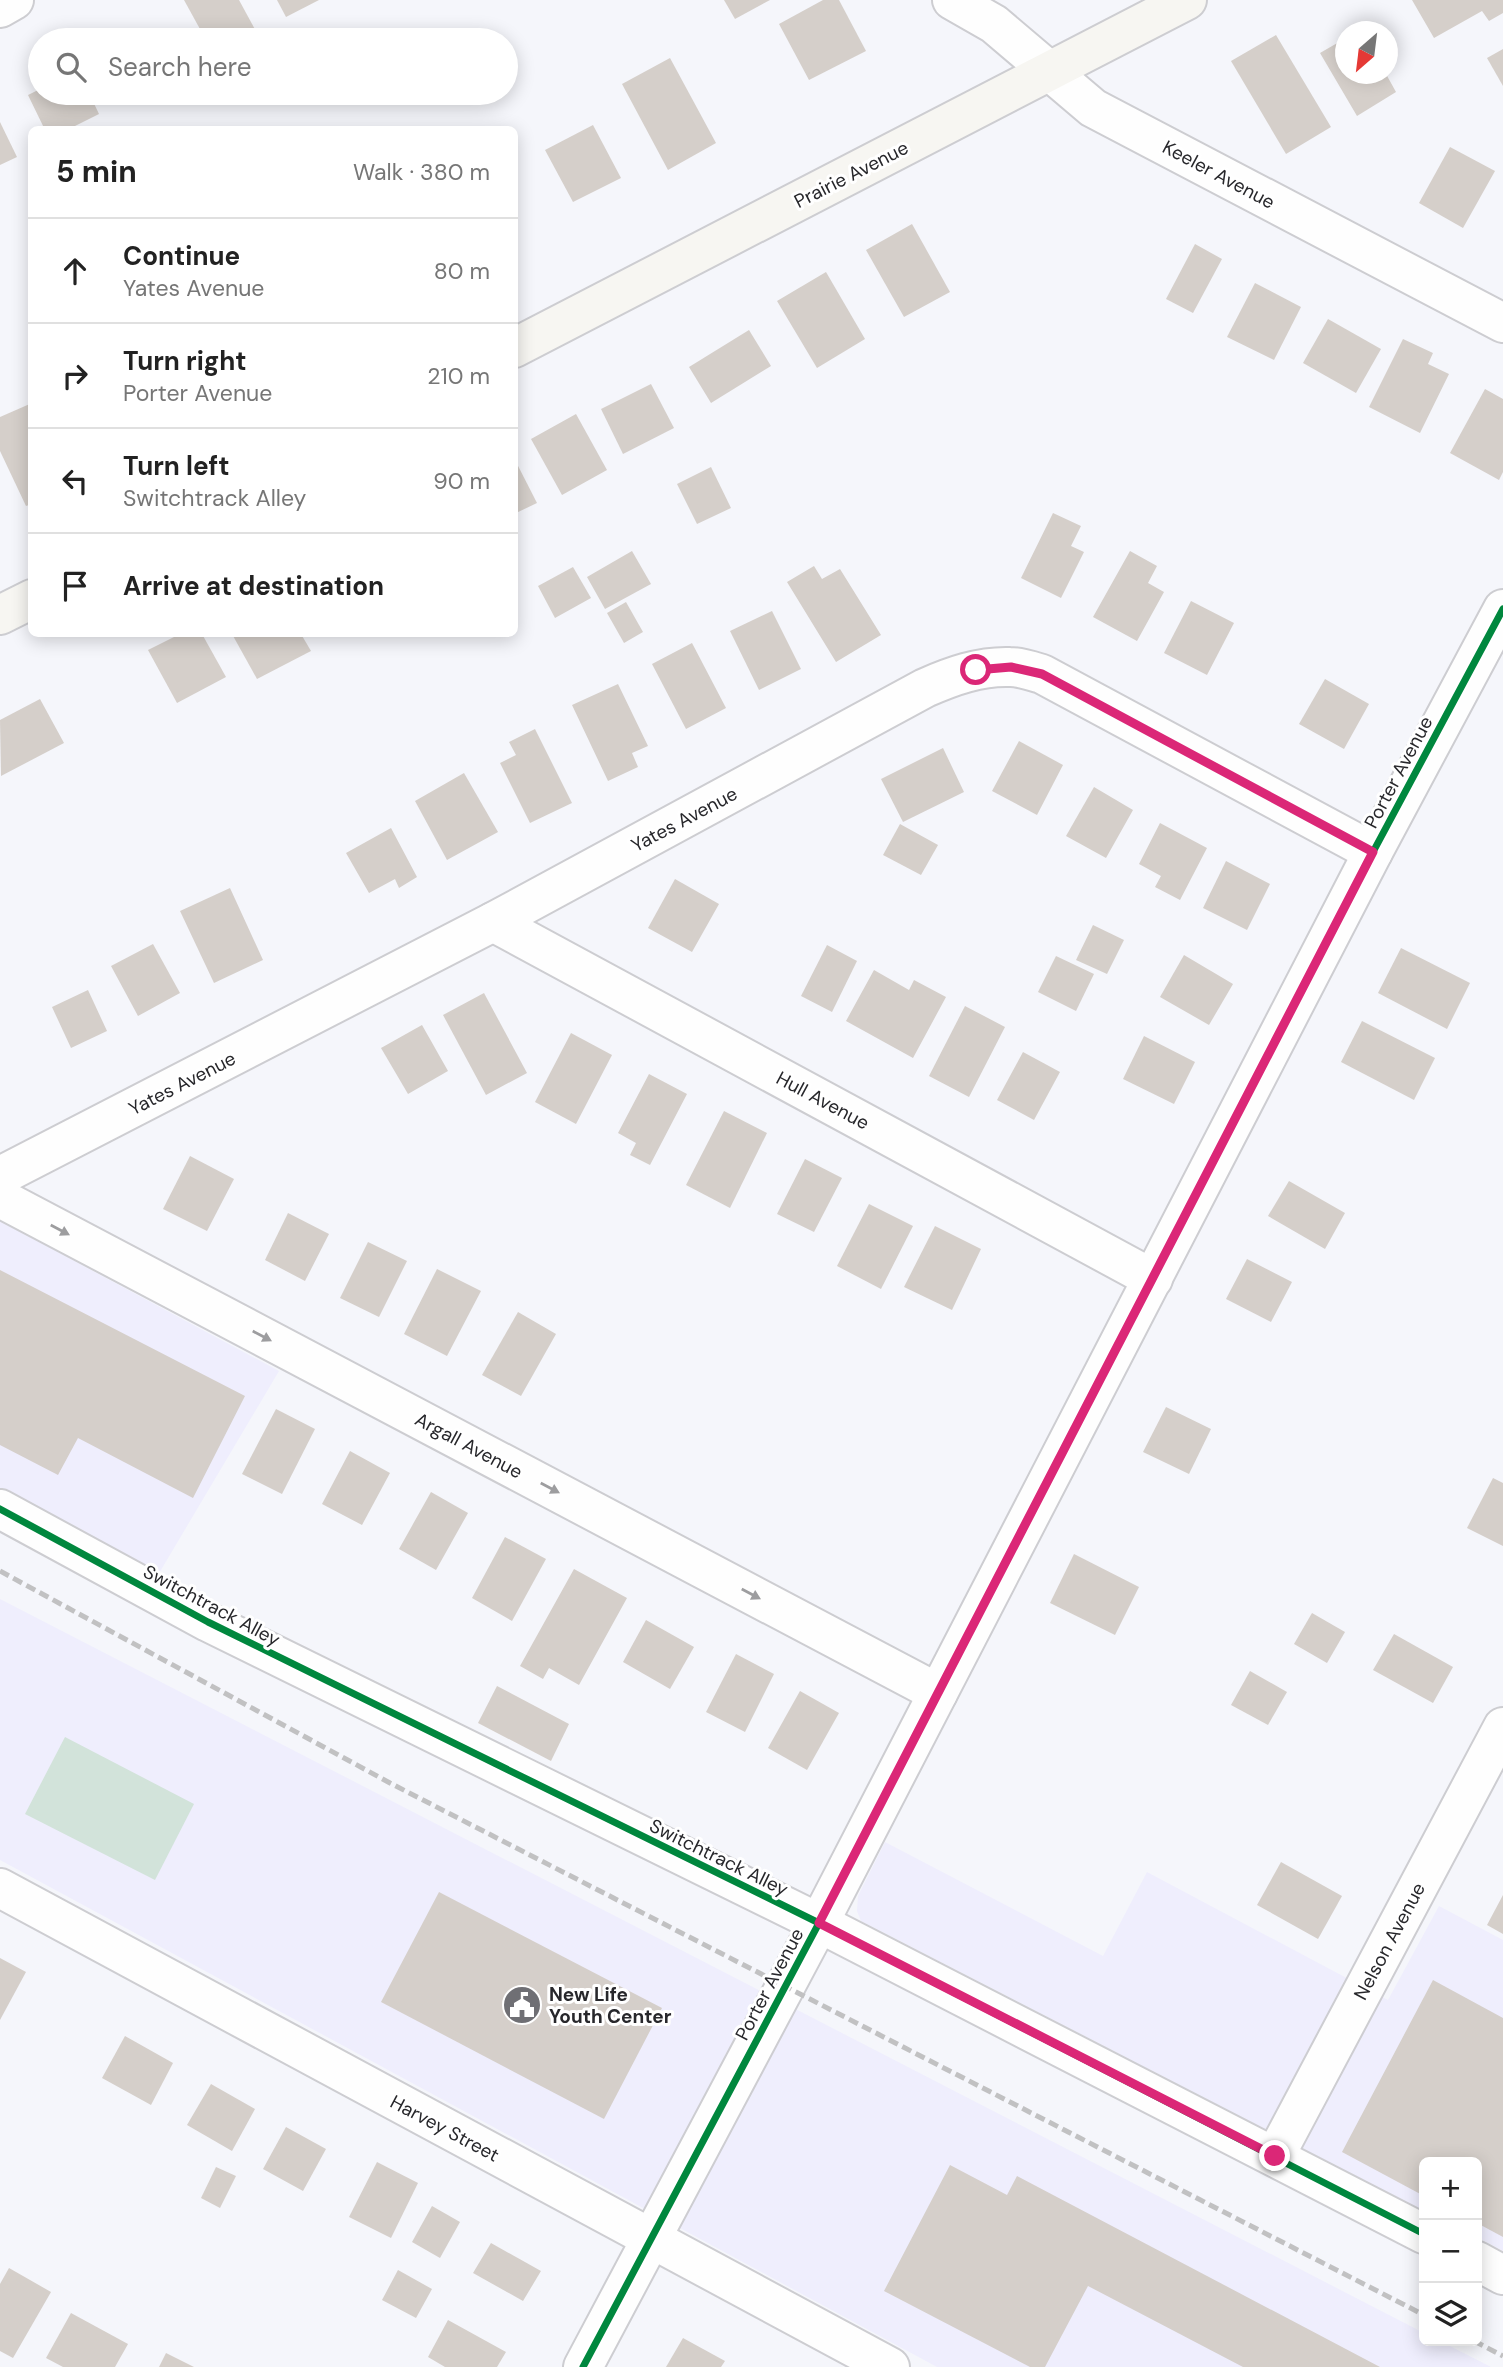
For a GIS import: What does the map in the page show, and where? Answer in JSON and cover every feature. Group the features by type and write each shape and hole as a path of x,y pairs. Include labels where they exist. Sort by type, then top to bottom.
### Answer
{"main road":[{"name":"Prairie Avenue","path":"518,346 1186,0"},
{"path":"0,615 28,601"}],"street":[{"path":"0,8 14,0"},
{"name":"Keeler Avenue","path":"952,0 994,24 1093,108 1503,323"},
{"name":"Porter Avenue","path":"583,2367 819,1923 1373,852 1503,608"},
{"name":"Yates Avenue","path":"0,1176 494,922 925,688 948,677 976,670 1011,667 1042,674 1373,852"},
{"name":"Hull Avenue","path":"494,922 1153,1279"},
{"name":"Argall Avenue","path":"0,1198 938,1693"},
{"name":"Switchtrack Alley","path":"0,1509 208,1622 819,1923 1419,2231"},
{"name":"Nelson Avenue","path":"1275,2156 1503,1727"},
{"name":"Harvey Street","path":"0,1888 890,2367"},
{"path":"1482,2264 1503,2275"}],"shaded area":[{"path":"0,1221 279,1371 158,1575 0,1488"},
{"path":"0,1599 1419,2330 1419,2346 1450,2346 1491,2367 937,2367 0,1860"},
{"path":"65,1737 194,1804 155,1880 25,1814"},
{"path":"885,1842 1103,1956 1147,1872 1388,2000 1439,1906 1503,1940 1503,2251 1482,2240 1482,2157 1419,2157 1419,2208 861,1921 857,1911 858,1896"}],"building":[{"path":"184,0 239,0 254,28 199,28"},
{"path":"277,0 319,0 286,17"},
{"path":"724,0 770,0 735,19"},
{"path":"823,0 839,0 866,51 809,80 779,24"},
{"path":"1412,0 1503,0 1503,13 1489,21 1482,11 1434,38"},
{"path":"1276,35 1331,127 1286,154 1231,61"},
{"path":"1335,44 1335,79 1320,53"},
{"path":"1503,49 1503,86 1487,58"},
{"path":"670,58 716,143 668,170 622,84"},
{"path":"1338,84 1392,84 1396,92 1357,116"},
{"path":"33,105 95,105 99,114 75,126 43,126"},
{"path":"0,122 17,157 0,165"},
{"path":"593,125 621,178 573,202 545,150"},
{"path":"1450,147 1495,171 1463,228 1419,203"},
{"path":"912,224 950,292 904,317 866,250"},
{"path":"1195,244 1222,259 1193,313 1166,299"},
{"path":"826,272 865,339 817,368 777,301"},
{"path":"1255,283 1301,307 1274,360 1227,337"},
{"path":"1328,319 1381,349 1356,393 1303,363"},
{"path":"749,330 771,366 711,403 689,367"},
{"path":"1403,339 1433,353 1428,364 1449,374 1420,433 1369,407"},
{"path":"651,384 674,428 623,454 601,409"},
{"path":"1485,389 1503,399 1503,472 1499,480 1450,453"},
{"path":"28,405 26,506 0,451 0,417"},
{"path":"576,414 607,470 562,495 531,439"},
{"path":"518,466 537,503 518,512"},
{"path":"711,467 731,508 697,524 677,484"},
{"path":"1053,513 1081,526 1071,546 1084,552 1061,598 1021,578"},
{"path":"632,551 651,584 605,609 587,577"},
{"path":"1130,551 1157,566 1148,583 1164,592 1137,641 1093,617"},
{"path":"814,566 822,579 840,569 881,635 836,662 787,582"},
{"path":"573,567 591,598 555,618 538,586"},
{"path":"1191,601 1234,623 1207,675 1164,653"},
{"path":"626,602 643,632 624,643 607,613"},
{"path":"772,611 801,669 759,690 730,631"},
{"path":"174,637 204,637 226,677 177,703 148,650"},
{"path":"234,637 303,637 311,651 257,679"},
{"path":"692,643 726,708 686,729 652,664"},
{"path":"1325,679 1369,704 1344,749 1299,724"},
{"path":"618,684 648,746 632,753 638,767 608,781 572,705"},
{"path":"40,699 64,743 1,776 0,720"},
{"path":"535,729 572,803 530,823 500,763 516,755 509,742"},
{"path":"1019,741 1063,765 1037,815 992,791"},
{"path":"943,748 964,792 903,822 881,779"},
{"path":"464,773 498,832 447,860 415,801"},
{"path":"1094,787 1133,810 1106,858 1066,836"},
{"path":"1160,823 1207,848 1180,900 1155,887 1161,876 1139,864"},
{"path":"900,824 938,845 921,875 883,855"},
{"path":"391,828 417,877 399,888 395,879 369,893 346,853"},
{"path":"1226,861 1270,884 1247,930 1203,908"},
{"path":"675,879 719,904 692,952 648,928"},
{"path":"230,888 263,960 214,983 180,911"},
{"path":"1093,925 1124,940 1107,974 1076,960"},
{"path":"153,944 180,993 138,1016 111,966"},
{"path":"827,945 857,961 832,1012 801,996"},
{"path":"1401,948 1470,983 1447,1029 1378,993"},
{"path":"1184,955 1233,984 1209,1025 1160,997"},
{"path":"1056,956 1094,974 1076,1011 1038,992"},
{"path":"874,970 909,990 914,980 946,997 913,1058 846,1021"},
{"path":"88,990 107,1031 71,1048 52,1007"},
{"path":"484,993 527,1073 486,1095 443,1015"},
{"path":"965,1006 1005,1027 969,1097 929,1076"},
{"path":"1362,1021 1435,1058 1414,1100 1341,1062"},
{"path":"422,1025 448,1071 408,1094 381,1048"},
{"path":"571,1033 612,1055 576,1124 535,1102"},
{"path":"1144,1036 1195,1062 1174,1104 1123,1079"},
{"path":"1023,1052 1060,1072 1034,1120 997,1100"},
{"path":"649,1074 687,1094 650,1165 630,1155 636,1143 618,1133"},
{"path":"724,1111 767,1133 730,1208 686,1185"},
{"path":"190,1156 234,1179 207,1231 163,1209"},
{"path":"805,1159 842,1178 814,1232 777,1214"},
{"path":"1289,1181 1345,1213 1325,1249 1268,1216"},
{"path":"869,1204 913,1226 881,1289 837,1266"},
{"path":"288,1213 329,1234 305,1281 265,1260"},
{"path":"935,1226 981,1249 952,1310 904,1287"},
{"path":"368,1242 407,1261 379,1317 340,1298"},
{"path":"1247,1259 1292,1282 1271,1322 1226,1299"},
{"path":"437,1269 481,1291 447,1356 404,1334"},
{"path":"0,1270 245,1396 193,1498 78,1438 58,1475 0,1445"},
{"path":"518,1312 556,1334 521,1396 482,1375"},
{"path":"1166,1407 1211,1429 1189,1474 1143,1452"},
{"path":"276,1409 315,1429 282,1494 242,1474"},
{"path":"350,1451 390,1473 362,1525 322,1504"},
{"path":"1493,1478 1503,1483 1503,1546 1467,1528"},
{"path":"431,1492 468,1513 436,1570 399,1549"},
{"path":"505,1537 546,1559 512,1621 472,1598"},
{"path":"1074,1554 1139,1587 1115,1635 1050,1603"},
{"path":"574,1569 627,1598 579,1685 549,1668 543,1679 520,1666"},
{"path":"1312,1613 1345,1632 1327,1663 1294,1644"},
{"path":"646,1620 694,1647 670,1689 623,1662"},
{"path":"1394,1634 1453,1667 1433,1703 1373,1670"},
{"path":"736,1654 774,1674 745,1732 706,1712"},
{"path":"1250,1671 1287,1692 1268,1725 1231,1705"},
{"path":"497,1686 569,1724 551,1761 478,1723"},
{"path":"800,1691 839,1713 807,1770 768,1748"},
{"path":"1281,1862 1342,1896 1318,1939 1257,1905"},
{"name":"New Life Youth Center","path":"439,1892 662,2008 604,2119 381,2002"},
{"path":"1503,1895 1503,1934 1487,1925"},
{"path":"0,1958 26,1972 0,2020"},
{"path":"1433,1980 1503,2018 1503,2237 1482,2226 1482,2157 1419,2157 1419,2193 1342,2152"},
{"path":"125,2036 173,2063 151,2105 102,2078"},
{"path":"211,2084 255,2109 232,2151 187,2125"},
{"path":"286,2127 326,2149 303,2191 263,2169"},
{"path":"377,2162 418,2183 391,2238 349,2217"},
{"path":"950,2165 1007,2195 1017,2176 1380,2367 1243,2367 1088,2286 1045,2367 1030,2367 884,2291"},
{"path":"216,2167 236,2176 220,2208 201,2198"},
{"path":"432,2206 460,2222 440,2258 412,2242"},
{"path":"491,2243 541,2271 523,2301 473,2273"},
{"path":"9,2268 51,2292 13,2358 0,2351 0,2284"},
{"path":"398,2270 432,2289 416,2318 382,2300"},
{"path":"71,2313 128,2344 115,2367 63,2367 46,2358"},
{"path":"448,2320 506,2352 497,2367 445,2367 428,2357"},
{"path":"683,2338 725,2361 721,2367 666,2367"},
{"path":"166,2353 194,2367 159,2367"}],"railway":[{"path":"0,1571 390,1783 1419,2312"},
{"path":"1482,2345 1503,2356"}],"cycle path":[{"path":"583,2367 819,1923 1373,852 1503,609"},
{"path":"0,1509 208,1622 819,1923 1419,2231"}],"place":[{"name":"New Life Youth Center","path":"522,2005"}],"route":[{"path":"976,670 1011,667 1042,674 1373,852 819,1923 1275,2156"}]}
